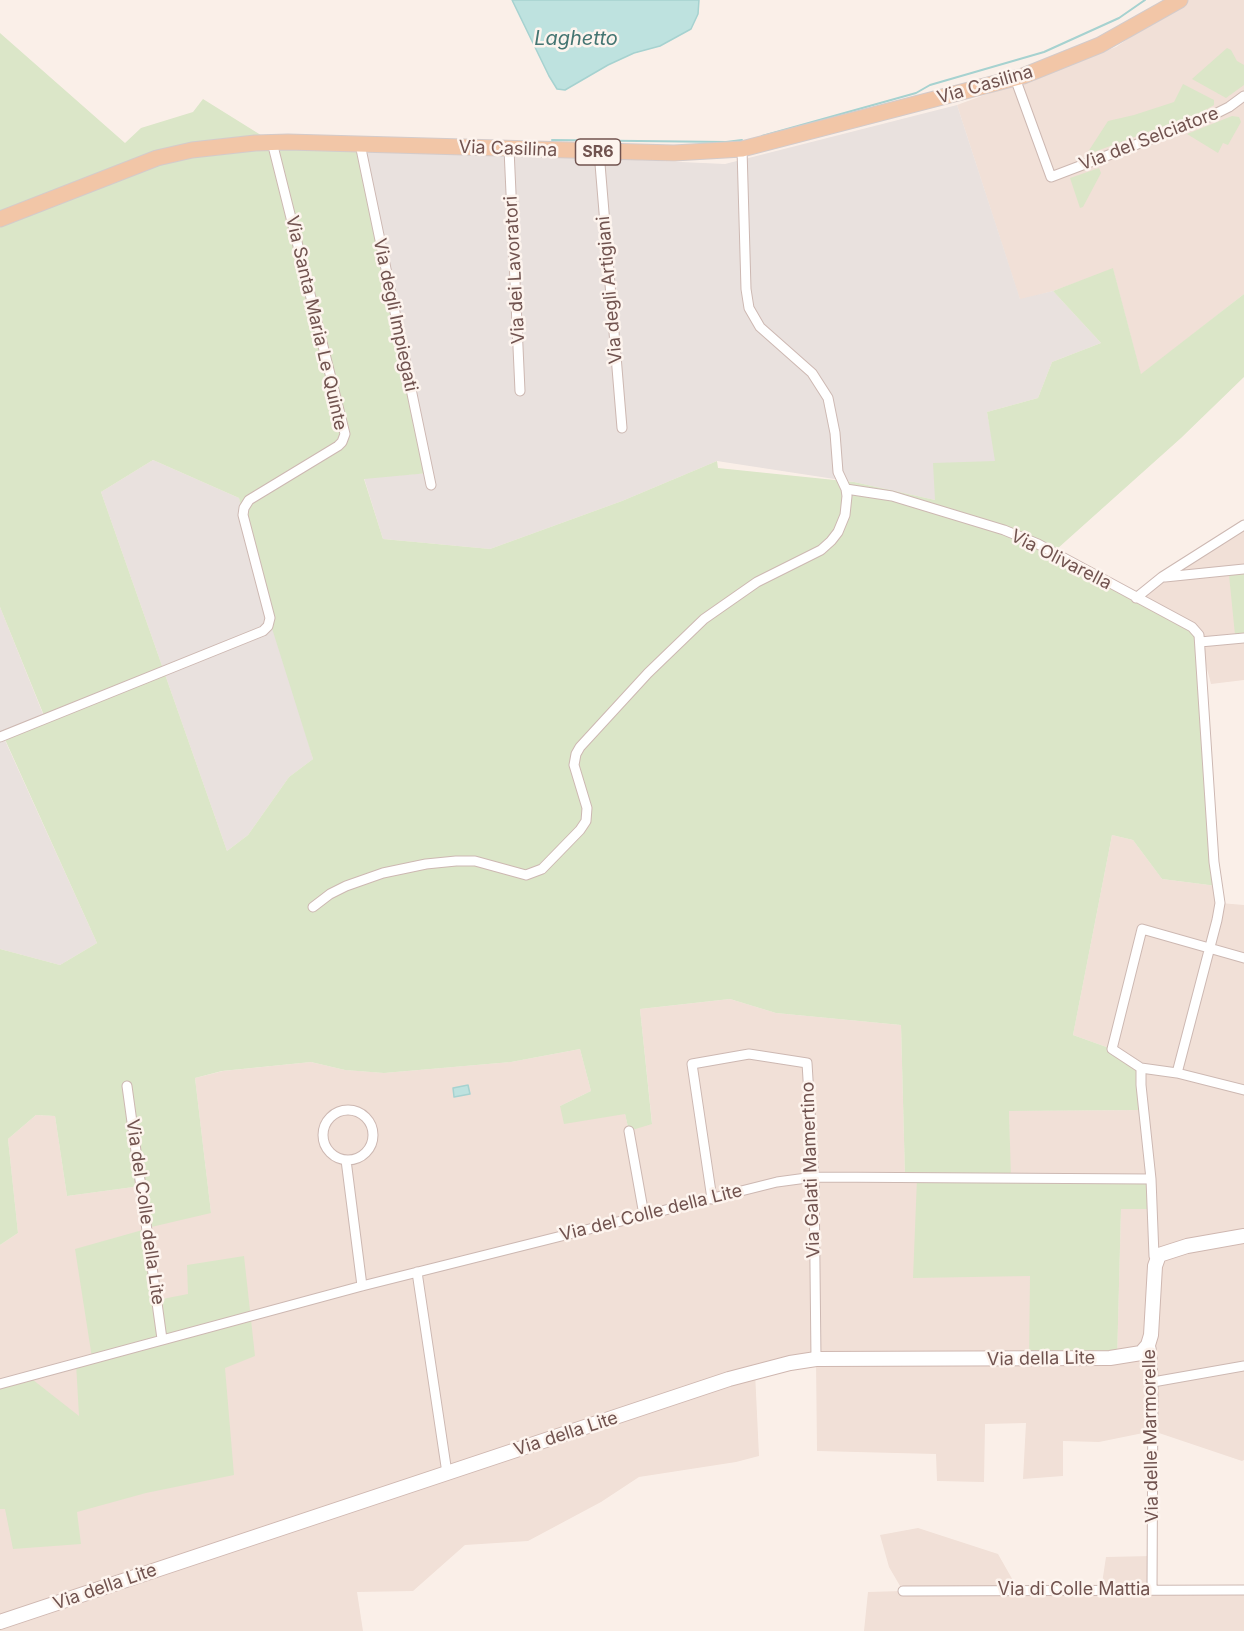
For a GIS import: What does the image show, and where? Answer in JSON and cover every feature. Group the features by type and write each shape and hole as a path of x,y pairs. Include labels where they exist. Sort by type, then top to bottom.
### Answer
{"main road":[{"name":"Via Casilina","path":"0,219 157,158 206,148 272,142 598,152 691,153 742,149 1016,78 1091,50 1180,0"}],"street":[{"name":"Via del Selciatore","path":"1016,78 1051,177 1210,116 1244,96"},
{"name":"Via Santa Maria Le Quinte","path":"0,737 262,631 268,626 270,618 243,515 244,508 249,500 338,446 345,434 272,142"},
{"name":"Via degli Impiegati","path":"360,144 431,485"},
{"name":"Via dei Lavoratori","path":"509,149 520,390"},
{"path":"313,907 330,894 346,886 383,873 420,865 475,861 526,875 537,872 580,830 586,821 587,808 574,765 578,749 648,673 704,619 752,585 818,552 837,535 847,504 846,489 838,472 834,422 825,392 812,373 760,327 750,308 746,289 742,149"},
{"name":"Via degli Artigiani","path":"598,152 622,428"},
{"name":"Via Olivarella","path":"846,489 892,496 1004,530 1038,544 1192,627 1199,635 1200,642"},
{"path":"1136,598 1162,578 1244,525"},
{"path":"1162,578 1244,569"},
{"path":"1177,1073 1218,920 1220,903 1214,862 1200,642 1244,638"},
{"path":"1244,957 1142,929 1112,1048 1142,1068 1177,1073 1244,1090"},
{"name":"Via Galati Mamertino","path":"712,1199 692,1064 749,1054 807,1063 814,1177 816,1359"},
{"name":"Via delle Marmorelle","path":"1142,1068 1141,1085 1151,1179 1156,1260 1152,1325 1148,1345 1151,1348 1153,1382 1152,1590"},
{"name":"Via del Colle della Lite","path":"127,1086 162,1339"},
{"path":"348,1110 363,1115 372,1128 373,1136 367,1151 354,1160 346,1160 332,1154 327,1148 323,1134 328,1120 348,1110"},
{"path":"629,1131 644,1215"},
{"path":"346,1160 362,1286"},
{"name":"Via del Colle della Lite","path":"0,1384 362,1286 777,1182 814,1177 1151,1179"},
{"path":"1156,1260 1159,1255 1187,1245 1244,1236"},
{"path":"417,1272 447,1473"},
{"name":"Via della Lite","path":"0,1622 729,1379 790,1363 816,1359 1110,1358 1141,1353 1148,1345"},
{"path":"1153,1382 1244,1366"},
{"name":"Via di Colle Mattia","path":"903,1591 1244,1590"}],"shaded area":[{"path":"1185,0 1244,0 1244,294 1141,375 1113,269 1053,291 1020,300 957,105 1116,47"},
{"path":"957,105 1020,299 1053,291 1101,343 1052,362 1038,398 987,412 996,461 935,500 854,482 717,461 622,501 490,549 383,539 364,478 428,473 365,151 504,154 725,164"},
{"path":"153,460 239,498 313,759 289,777 248,835 227,851 101,492"},
{"path":"1244,525 1244,680 1211,684 1200,642 1136,598"},
{"path":"0,607 45,719 3,736 97,943 60,965 0,949"},
{"path":"1112,835 1133,840 1162,879 1217,886 1220,903 1244,905 1244,1460 1153,1431 1099,1442 1063,1441 1063,1476 1023,1479 1026,1423 985,1424 984,1482 937,1481 936,1454 817,1451 816,1360 755,1372 759,1456 736,1462 639,1477 601,1502 528,1541 465,1545 413,1591 357,1592 363,1631 0,1631 0,1245 18,1233 8,1139 36,1115 55,1116 67,1196 141,1186 211,1213 195,1078 223,1071 311,1062 345,1070 384,1073 511,1062 580,1049 591,1091 560,1106 625,1114 629,1131 652,1123 640,1009 730,999 776,1013 901,1025 905,1177 917,1177 1030,1276 1117,1360 1121,1208 1010,1178 1009,1111 1143,1110 1112,1049 1073,1035"},
{"path":"918,1528 998,1554 1019,1591 1101,1590 1106,1557 1152,1556 1153,1590 1244,1590 1244,1631 864,1631 868,1592 903,1591 889,1567 880,1535"}],"green space":[{"path":"0,33 125,143 141,128 193,112 203,99 272,142 359,151 429,473 364,479 383,539 490,549 622,501 717,461 718,468 854,482 935,500 933,463 995,461 987,412 1038,398 1052,362 1101,343 1053,291 1113,268 1141,374 1244,294 1244,377 1181,438 1057,549 1192,627 1200,642 1217,886 1162,879 1133,840 1112,835 1073,1035 1112,1049 1141,1068 1144,1110 1009,1111 1011,1178 1151,1179 1153,1209 1121,1209 1117,1361 1029,1359 1030,1276 913,1278 917,1178 905,1177 901,1025 776,1013 730,999 640,1009 652,1124 629,1131 625,1114 564,1124 560,1106 591,1091 580,1049 511,1062 384,1073 345,1070 311,1062 222,1071 195,1078 211,1213 147,1228 157,1300 188,1294 187,1265 244,1256 255,1356 225,1368 234,1475 146,1493 77,1512 81,1544 13,1549 5,1509 0,1509 0,1384 28,1376 79,1416 76,1363 92,1358 75,1249 146,1229 141,1186 67,1196 55,1116 36,1115 8,1139 18,1233 0,1245 0,949 60,965 97,943 3,735 45,718 0,607","holes":["153,460 239,498 270,622 313,759 289,777 248,835 227,851 101,492"]},
{"path":"1227,48 1231,50 1237,61 1244,65 1244,85 1226,98 1192,79"},
{"path":"1183,84 1214,100 1214,105 1202,112 1086,155 1108,121 1174,102"},
{"path":"1232,116 1239,117 1241,122 1228,145 1223,143 1218,153 1187,134"},
{"path":"1099,168 1101,173 1083,207 1080,208 1070,178"},
{"path":"1244,573 1244,634 1235,635 1229,575"}],"water":[{"name":"Laghetto","path":"512,0 699,0 698,14 691,29 660,46 634,53 608,65 565,90 557,89 549,76"},
{"path":"468,1085 470,1094 454,1097 453,1088"}],"waterway":[{"path":"762,136 916,93 930,85 1044,52 1119,18 1145,0"},
{"path":"552,140 726,142 742,140"}]}
